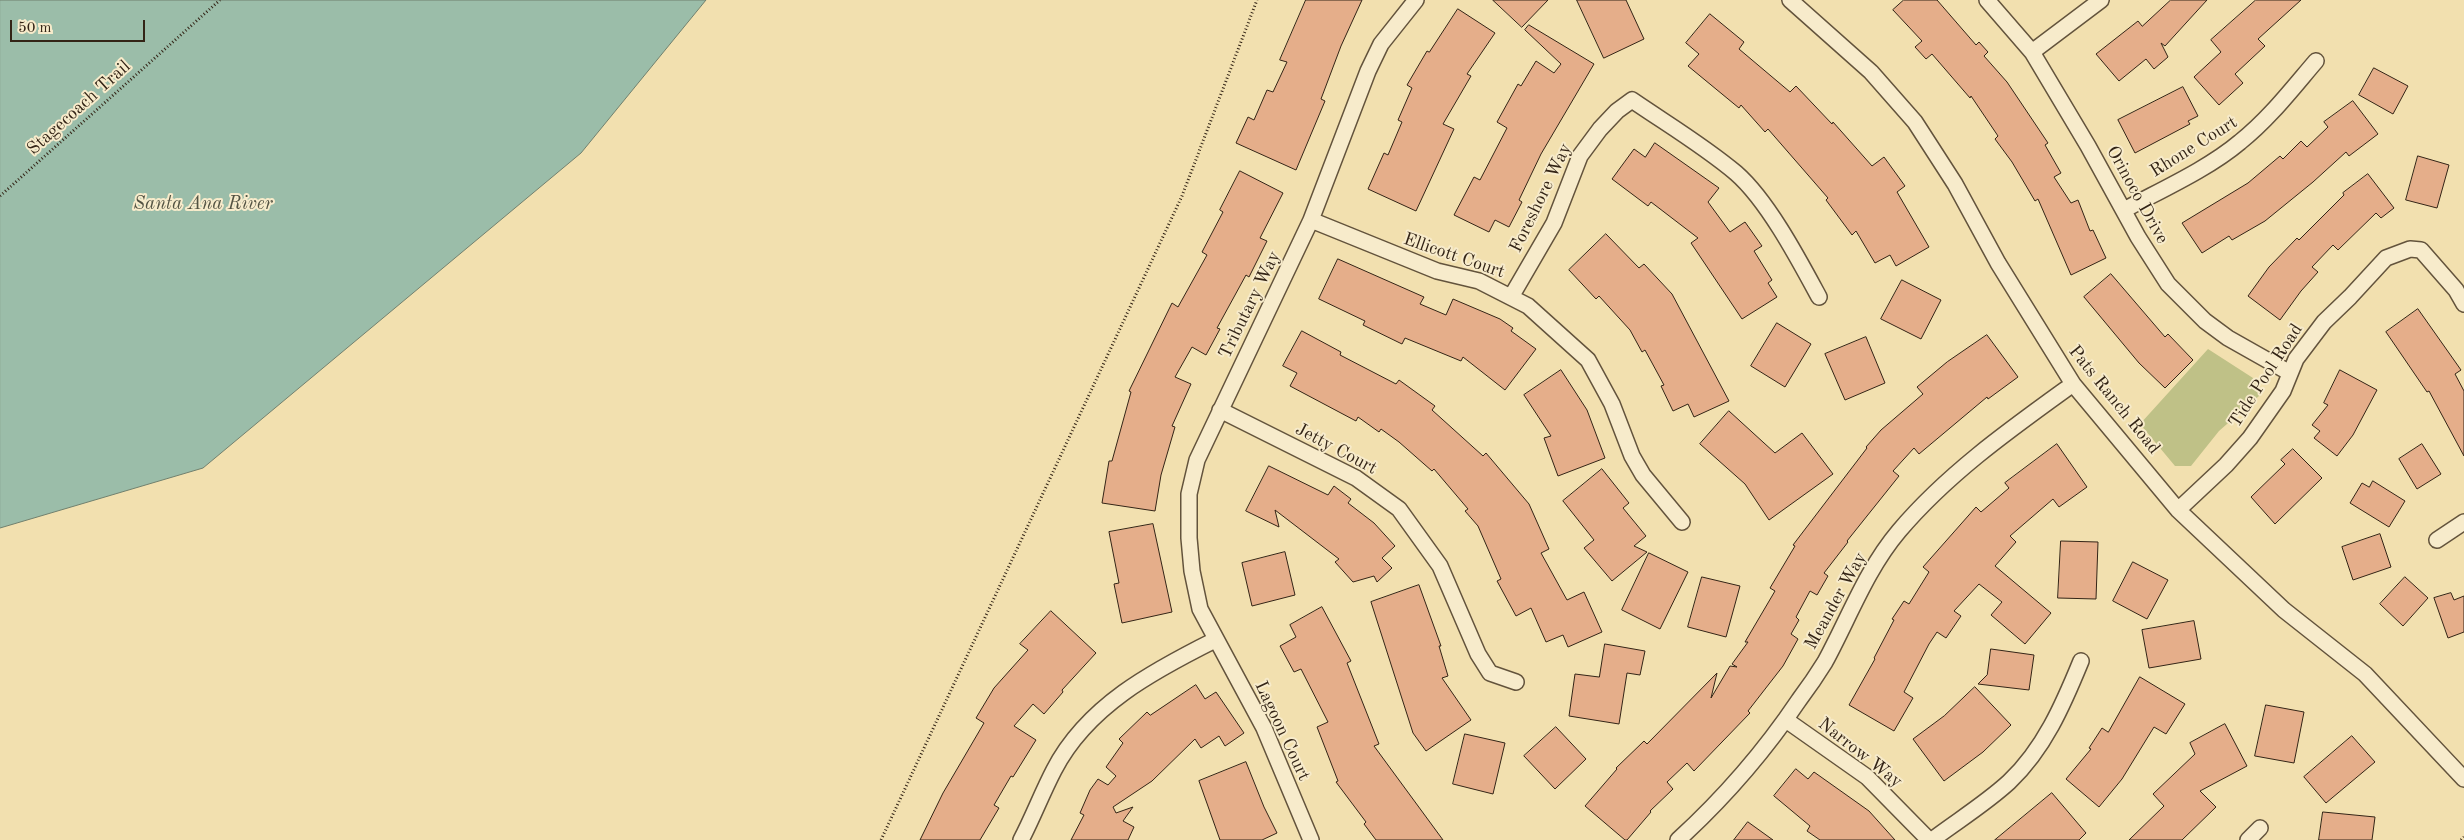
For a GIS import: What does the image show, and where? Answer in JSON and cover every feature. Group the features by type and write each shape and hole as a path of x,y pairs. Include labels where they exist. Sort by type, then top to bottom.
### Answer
{"street":[{"name":"Tributary Way","path":"1216,640 1200,609 1192,571 1189,538 1189,494 1197,460 1311,220 1368,71 1381,44 1416,0"},
{"name":"Pats Ranch Road","path":"1790,0 1871,72 1915,122 1955,184 1998,263 2073,384 2178,510 2284,610 2365,674 2464,779"},
{"name":"Orinoco Drive","path":"1987,0 2032,52 2168,284 2205,321 2228,338 2290,373"},
{"path":"2032,52 2101,0"},
{"name":"Rhone Court","path":"2124,210 2178,181 2239,144 2268,118 2316,61"},
{"name":"Foreshore Way","path":"1511,297 1554,223 1580,156 1600,129 1617,111 1632,100 1696,143 1737,174 1760,201 1794,250 1819,297"},
{"name":"Ellicott Court","path":"1311,220 1437,271 1479,281 1528,306 1588,360 1612,404 1632,456 1643,475 1682,522"},
{"name":"Tide Pool Road","path":"2178,510 2226,465 2250,438 2283,390 2296,359 2324,322 2350,298 2386,258 2410,249 2421,250 2456,290 2464,304"},
{"name":"Meander Way","path":"1678,840 1709,812 1745,774 1786,720 1824,663 1864,583 1899,531 1968,464 2073,384"},
{"name":"Jetty Court","path":"1220,410 1356,478 1399,509 1440,566 1478,654 1490,673 1516,682"},
{"path":"2437,540 2464,522"},
{"path":"1022,840 1054,769 1084,728 1101,711 1148,675 1216,640"},
{"name":"Lagoon Court","path":"1216,640 1264,728 1311,840"},
{"path":"1930,840 2009,782 2030,759 2060,711 2080,661"},
{"name":"Narrow Way","path":"1786,720 1867,777 1930,840"},
{"path":"2248,840 2260,828"}],"path":[{"name":"Stagecoach Trail","path":"0,196 220,0"},
{"path":"881,840 1182,196 1257,0"},
{"path":"2461,840 2464,837"}],"green space":[{"path":"2208,349 2253,378 2259,396 2219,431 2191,466 2175,466 2140,424"}],"water":[{"name":"Santa Ana River","path":"0,0 706,0 581,153 203,468 0,528"}],"building":[{"path":"1306,0 1362,0 1341,46 1321,99 1325,101 1296,170 1236,143 1248,117 1254,120 1267,90 1273,92 1287,62 1280,60"},
{"path":"1493,0 1548,0 1522,27"},
{"path":"1577,0 1626,0 1644,39 1604,58"},
{"path":"1904,0 1937,0 1976,45 1979,42 1988,52 1984,56 2007,82 2048,143 2045,145 2061,173 2054,177 2071,203 2078,200 2090,231 2093,230 2106,258 2071,275 2038,199 2035,201 2012,162 1995,139 1998,136 1971,96 1970,98 1932,54 1926,59 1915,47 1922,41 1893,10"},
{"path":"2171,0 2207,0 2165,46 2161,43 2168,57 2154,69 2146,59 2119,81 2096,54 2138,21 2142,26"},
{"path":"2256,0 2301,0 2258,39 2265,46 2235,74 2243,83 2219,105 2194,77 2221,52 2211,40"},
{"path":"1458,9 1495,33 1467,74 1471,76 1443,124 1454,129 1416,211 1368,189 1384,153 1388,155 1402,122 1398,120 1412,88 1407,85 1427,51 1429,52"},
{"path":"1710,14 1744,42 1739,49 1790,92 1796,86 1832,124 1833,122 1872,166 1884,157 1905,186 1897,192 1929,247 1896,266 1890,255 1875,263 1856,231 1852,235 1826,200 1828,198 1768,129 1765,132 1741,105 1739,108 1688,66 1699,54 1686,43"},
{"path":"1529,25 1594,64 1541,154 1519,200 1522,202 1509,227 1495,220 1489,232 1454,215 1474,177 1480,180 1507,128 1497,122 1518,84 1521,86 1536,61 1554,73 1561,64 1525,30"},
{"path":"2374,68 2408,86 2393,114 2359,95"},
{"path":"2183,87 2198,116 2188,121 2190,124 2135,153 2118,120"},
{"path":"2353,101 2378,134 2349,156 2346,152 2265,221 2232,240 2229,236 2202,253 2182,223 2248,183 2280,156 2283,159 2301,141 2307,147 2328,127 2324,122"},
{"path":"1655,143 1719,188 1708,202 1730,232 1745,222 1762,246 1754,251 1772,280 1768,283 1777,297 1742,319 1691,243 1698,238 1651,202 1648,206 1612,179 1634,149 1645,157"},
{"path":"2418,156 2449,165 2437,208 2406,200"},
{"path":"1240,171 1283,193 1260,238 1267,241 1249,277 1246,275 1217,328 1220,329 1206,355 1192,347 1175,377 1191,384 1172,426 1175,427 1161,475 1155,511 1102,503 1109,461 1112,461 1131,392 1129,391 1172,303 1178,307 1207,255 1202,252 1223,212 1220,210"},
{"path":"2368,174 2394,208 2381,218 2376,213 2338,250 2333,245 2312,267 2318,272 2301,291 2280,320 2248,296 2269,267 2297,238 2299,240 2344,195 2343,193"},
{"path":"1606,234 1639,268 1644,264 1672,294 1729,401 1694,417 1688,404 1673,411 1661,386 1664,385 1645,350 1642,352 1630,330 1599,296 1596,299 1569,270"},
{"path":"1338,259 1424,297 1420,304 1446,315 1453,299 1500,319 1513,328 1511,331 1536,349 1505,390 1463,357 1461,361 1405,338 1402,344 1363,325 1365,321 1319,299"},
{"path":"2111,274 2165,337 2168,334 2193,360 2165,388 2139,363 2084,297"},
{"path":"1902,280 1941,300 1921,339 1881,319"},
{"path":"2418,309 2461,370 2455,374 2464,391 2464,456 2429,391 2427,392 2386,332"},
{"path":"1777,323 1811,344 1785,387 1751,366"},
{"path":"1302,331 1341,352 1340,355 1396,384 1399,380 1435,406 1432,410 1483,456 1486,453 1529,504 1549,549 1541,553 1567,600 1584,592 1602,632 1568,647 1563,635 1546,642 1531,608 1516,616 1497,581 1501,579 1478,526 1465,511 1468,509 1434,469 1432,471 1381,429 1379,432 1358,417 1356,421 1290,386 1297,373 1283,366"},
{"path":"1987,335 2018,377 1988,399 1987,397 1919,454 1914,448 1893,471 1899,476 1824,573 1828,576 1817,595 1810,591 1796,617 1799,620 1791,634 1798,639 1783,666 1748,711 1750,713 1694,771 1687,763 1667,782 1673,789 1650,811 1627,840 1625,840 1585,806 1616,768 1644,741 1647,744 1717,673 1711,698 1730,666 1737,667 1732,664 1748,642 1745,642 1775,591 1770,588 1795,546 1793,545 1866,447 1881,430 1923,394 1917,387 1947,362"},
{"path":"1866,337 1885,383 1845,400 1825,354"},
{"path":"1561,370 1587,410 1605,458 1558,476 1544,438 1551,436 1524,395"},
{"path":"2340,370 2377,390 2353,435 2337,456 2314,438 2320,431 2312,425 2328,405 2324,403"},
{"path":"1729,411 1775,453 1802,433 1833,474 1769,520 1745,484 1700,444"},
{"path":"2057,444 2087,487 2059,507 2053,499 2010,536 2016,542 1995,566 2051,613 2025,644 1991,615 2002,602 1979,584 1954,611 1961,616 1946,638 1937,632 1929,644 1904,692 1913,698 1894,731 1849,705 1875,659 1894,620 1892,619 1904,601 1909,604 1929,572 1923,567 1976,507 1981,512 2009,488 2005,483"},
{"path":"2422,444 2441,474 2417,489 2399,459"},
{"path":"2293,449 2322,478 2275,524 2251,497 2285,464 2281,460"},
{"path":"1269,466 1328,495 1334,486 1351,499 1348,503 1374,523 1395,546 1382,558 1392,568 1377,582 1374,576 1353,582 1335,562 1339,559 1275,510 1279,527 1246,511"},
{"path":"1602,469 1629,503 1623,508 1646,536 1634,546 1647,552 1612,581 1584,548 1594,540 1563,501"},
{"path":"2373,481 2405,501 2389,527 2350,503 2362,483 2369,487"},
{"path":"1153,524 1172,612 1122,623 1114,584 1119,583 1109,532"},
{"path":"2380,534 2391,567 2353,580 2342,547"},
{"path":"2061,541 2098,542 2096,599 2058,598"},
{"path":"1285,552 1295,595 1252,606 1242,563"},
{"path":"1649,553 1688,572 1660,629 1622,610"},
{"path":"2133,562 2168,580 2147,619 2113,601"},
{"path":"1702,577 1740,586 1726,637 1688,627"},
{"path":"2405,577 2428,598 2403,626 2380,604"},
{"path":"1419,585 1441,646 1439,646 1448,676 1442,678 1471,720 1426,751 1413,733 1371,602"},
{"path":"2451,593 2454,600 2464,596 2464,632 2448,638 2434,598"},
{"path":"1322,607 1351,661 1347,663 1379,744 1374,746 1443,840 1376,840 1364,824 1366,822 1336,782 1338,781 1317,727 1328,722 1301,669 1294,672 1280,646 1296,637 1290,625"},
{"path":"1051,611 1096,653 1062,690 1063,692 1044,714 1033,704 1014,726 1036,740 994,805 999,808 980,840 920,840 943,793 984,723 976,718 994,688 1028,650 1020,644"},
{"path":"2194,621 2201,659 2149,668 2142,630"},
{"path":"1605,644 1645,651 1640,675 1627,673 1619,724 1569,716 1575,674 1599,677"},
{"path":"1991,649 2034,655 2029,690 1978,684 1987,675"},
{"path":"2140,677 2185,704 2166,734 2154,727 2122,779 2099,807 2066,779 2091,749 2089,748 2102,728 2108,732"},
{"path":"1196,685 1205,699 1216,692 1244,733 1225,746 1219,736 1201,748 1195,739 1152,781 1113,807 1116,813 1133,807 1123,821 1134,827 1128,840 1071,840 1084,815 1080,813 1090,790 1098,779 1108,785 1116,776 1106,767 1123,743 1119,739 1147,712 1150,715"},
{"path":"1975,687 2011,725 1983,752 1944,781 1913,739 1944,716"},
{"path":"2266,705 2304,712 2294,763 2255,756"},
{"path":"2225,724 2247,766 2200,791 2216,807 2182,840 2129,840 2164,806 2153,794 2195,754 2190,743"},
{"path":"1556,727 1586,759 1555,789 1524,756"},
{"path":"1465,734 1505,743 1493,794 1453,784"},
{"path":"2352,736 2375,762 2326,803 2304,777"},
{"path":"1246,762 1264,807 1277,833 1262,840 1220,840 1199,781"},
{"path":"1796,769 1808,779 1814,772 1869,811 1895,840 1820,840 1807,831 1810,826 1774,796"},
{"path":"2052,793 2086,833 2079,840 1995,840"},
{"path":"2323,812 2375,817 2372,840 2319,840"},
{"path":"1748,822 1773,840 1734,840"}]}
